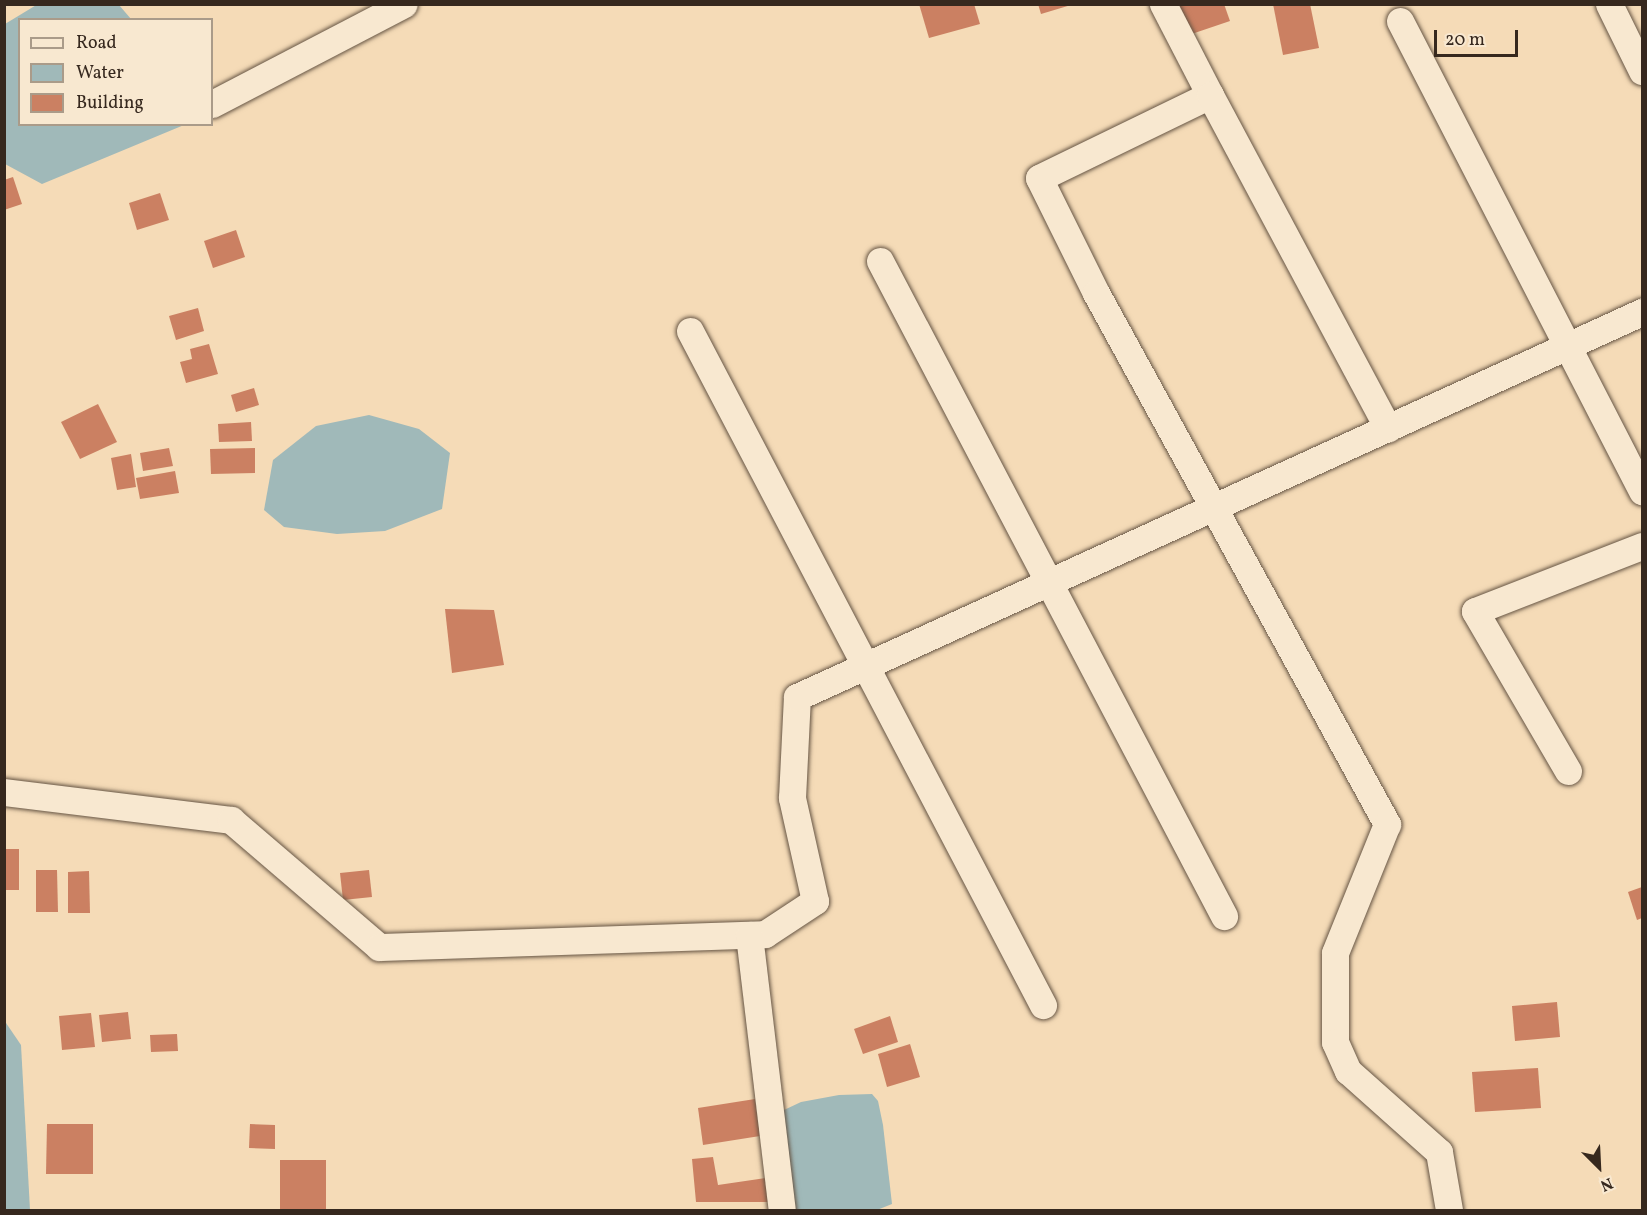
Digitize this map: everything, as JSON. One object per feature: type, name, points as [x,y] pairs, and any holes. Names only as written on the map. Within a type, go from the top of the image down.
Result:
[{"type":"street","points":[[213,103],[404,4]]},
{"type":"street","points":[[1163,4],[1388,428]]},
{"type":"street","points":[[1609,4],[1642,71]]},
{"type":"street","points":[[1400,21],[1642,491]]},
{"type":"street","points":[[1210,95],[1040,178],[1096,293],[1216,506],[1388,824],[1335,953],[1335,1042],[1348,1071],[1438,1152],[1449,1210]]},
{"type":"street","points":[[880,261],[1224,916]]},
{"type":"street","points":[[4,792],[231,820],[379,947],[765,934],[815,901],[792,798],[796,697],[1642,312]]},
{"type":"street","points":[[690,331],[1042,1005]]},
{"type":"street","points":[[1568,771],[1475,611],[1642,546]]},
{"type":"street","points":[[749,935],[782,1210]]},
{"type":"water","points":[[38,4],[119,5],[130,18],[18,18],[18,126],[182,126],[42,184],[5,164],[5,24]]},
{"type":"water","points":[[369,415],[419,429],[450,453],[442,509],[385,531],[337,534],[284,527],[264,510],[273,460],[316,426]]},
{"type":"water","points":[[4,1020],[21,1045],[30,1210],[5,1210]]},
{"type":"water","points":[[872,1094],[878,1101],[883,1125],[892,1204],[877,1210],[792,1210],[778,1125],[784,1110],[801,1102],[839,1095]]},
{"type":"building","points":[[919,4],[974,4],[980,24],[929,38]]},
{"type":"building","points":[[1038,4],[1071,4],[1071,5],[1041,14]]},
{"type":"building","points":[[1156,4],[1224,4],[1230,21],[1168,42]]},
{"type":"building","points":[[1273,4],[1310,4],[1319,48],[1283,55]]},
{"type":"building","points":[[13,177],[22,204],[4,210],[4,180]]},
{"type":"building","points":[[160,193],[169,220],[137,230],[129,203]]},
{"type":"building","points":[[236,230],[245,257],[213,268],[204,241]]},
{"type":"building","points":[[198,308],[204,331],[176,340],[169,316]]},
{"type":"building","points":[[209,344],[218,374],[186,383],[180,362],[192,359],[190,349]]},
{"type":"building","points":[[254,388],[259,405],[236,412],[231,395]]},
{"type":"building","points":[[98,404],[117,442],[80,459],[61,422]]},
{"type":"building","points":[[251,422],[252,441],[219,442],[218,424]]},
{"type":"building","points":[[169,448],[173,466],[143,471],[140,453]]},
{"type":"building","points":[[255,448],[255,473],[211,474],[210,449]]},
{"type":"building","points":[[131,454],[136,487],[117,490],[111,458]]},
{"type":"building","points":[[175,471],[179,493],[140,499],[136,478]]},
{"type":"building","points":[[445,609],[494,610],[504,665],[452,673]]},
{"type":"building","points":[[5,849],[19,849],[19,890],[5,890]]},
{"type":"building","points":[[36,870],[57,870],[58,912],[36,912]]},
{"type":"building","points":[[369,870],[372,897],[343,900],[340,873]]},
{"type":"building","points":[[89,871],[90,913],[68,913],[68,872]]},
{"type":"building","points":[[1642,887],[1642,918],[1637,920],[1628,892]]},
{"type":"building","points":[[1557,1002],[1560,1037],[1515,1041],[1512,1006]]},
{"type":"building","points":[[128,1012],[131,1039],[102,1042],[99,1015]]},
{"type":"building","points":[[91,1013],[95,1047],[62,1050],[59,1016]]},
{"type":"building","points":[[890,1016],[898,1042],[863,1054],[854,1029]]},
{"type":"building","points":[[177,1034],[178,1051],[151,1052],[150,1035]]},
{"type":"building","points":[[910,1044],[920,1077],[887,1087],[878,1054]]},
{"type":"building","points":[[1538,1068],[1541,1108],[1475,1112],[1472,1072]]},
{"type":"building","points":[[755,1099],[760,1136],[703,1145],[698,1108]]},
{"type":"building","points":[[47,1124],[93,1124],[93,1174],[46,1174]]},
{"type":"building","points":[[250,1124],[275,1125],[275,1149],[249,1148]]},
{"type":"building","points":[[713,1157],[718,1185],[766,1178],[768,1202],[696,1202],[692,1159]]},
{"type":"building","points":[[280,1160],[326,1160],[326,1210],[280,1210]]}]
